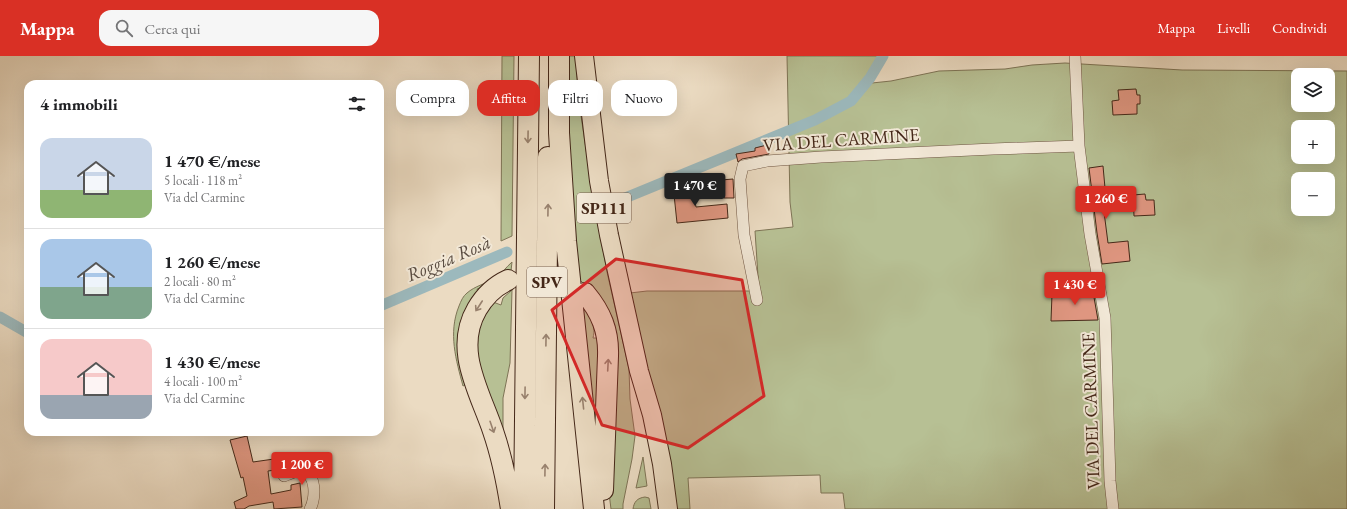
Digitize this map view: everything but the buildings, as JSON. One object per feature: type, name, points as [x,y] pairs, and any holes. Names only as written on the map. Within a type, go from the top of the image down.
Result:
[{"type":"highway","name":"SPV","points":[[524,509],[529,56]]},
{"type":"highway","name":"SPV","points":[[544,509],[549,56]]},
{"type":"highway","points":[[559,56],[559,133],[566,241],[595,507]]},
{"type":"highway","points":[[508,280],[494,289],[479,304],[470,323],[467,345],[468,360],[472,376],[493,432],[502,463],[511,509]]},
{"type":"highway","points":[[585,293],[597,308],[604,321],[608,346],[595,507]]},
{"type":"main road","name":"SP111","points":[[584,56],[599,181],[609,235],[639,371],[652,415],[668,509]]},
{"type":"main road","name":"SP111","points":[[639,371],[656,509]]},
{"type":"street","name":"VIA DEL CARMINE","points":[[1075,56],[1079,146],[1090,234],[1105,318],[1110,481],[1113,509]]},
{"type":"street","name":"VIA DEL CARMINE","points":[[757,300],[744,235],[740,179],[743,166],[767,161],[821,157],[1079,146]]},
{"type":"street","points":[[284,476],[301,471],[308,474],[313,482],[315,494],[310,509]]},
{"type":"highlighted area","points":[[616,259],[742,280],[764,396],[688,448],[602,425],[552,310]]},
{"type":"green space","points":[[502,56],[514,56],[514,80],[502,80]]},
{"type":"green space","points":[[568,56],[576,56],[577,80],[568,80]]},
{"type":"green space","points":[[787,56],[885,56],[870,82],[872,83],[891,81],[939,71],[1005,69],[1032,65],[1065,63],[1182,70],[1291,71],[1291,112],[1335,112],[1335,71],[1347,71],[1347,509],[845,509],[843,493],[821,493],[820,475],[688,478],[690,509],[673,509],[630,293],[647,291],[759,291],[755,231],[793,227],[790,202]]},
{"type":"green space","points":[[502,116],[513,116],[512,236],[501,241]]},
{"type":"green space","points":[[567,116],[581,116],[607,272],[629,369],[630,399],[635,436],[623,509],[611,509],[607,477],[612,383],[584,284],[579,279]]},
{"type":"green space","points":[[512,262],[511,271],[488,286],[477,289],[479,295],[469,383],[463,386],[454,346],[454,326],[459,306],[463,297],[467,293],[497,277]]},
{"type":"green space","points":[[512,290],[510,363],[503,398],[503,440],[482,375],[477,348],[477,335],[481,322],[493,302],[501,305],[503,298]]},
{"type":"green space","points":[[579,300],[586,309],[593,323],[593,338],[599,338],[602,366],[593,447]]},
{"type":"green space","points":[[643,457],[647,486],[636,488]]},
{"type":"green space","points":[[645,497],[649,498],[651,509],[633,509],[636,501]]},
{"type":"waterway","name":"Roggia Rosà","points":[[625,198],[815,120],[851,101],[870,78],[883,56]]},
{"type":"waterway","name":"Roggia Rosà","points":[[384,304],[507,252]]},
{"type":"waterway","name":"Roggia Rosà","points":[[0,317],[24,331]]}]
